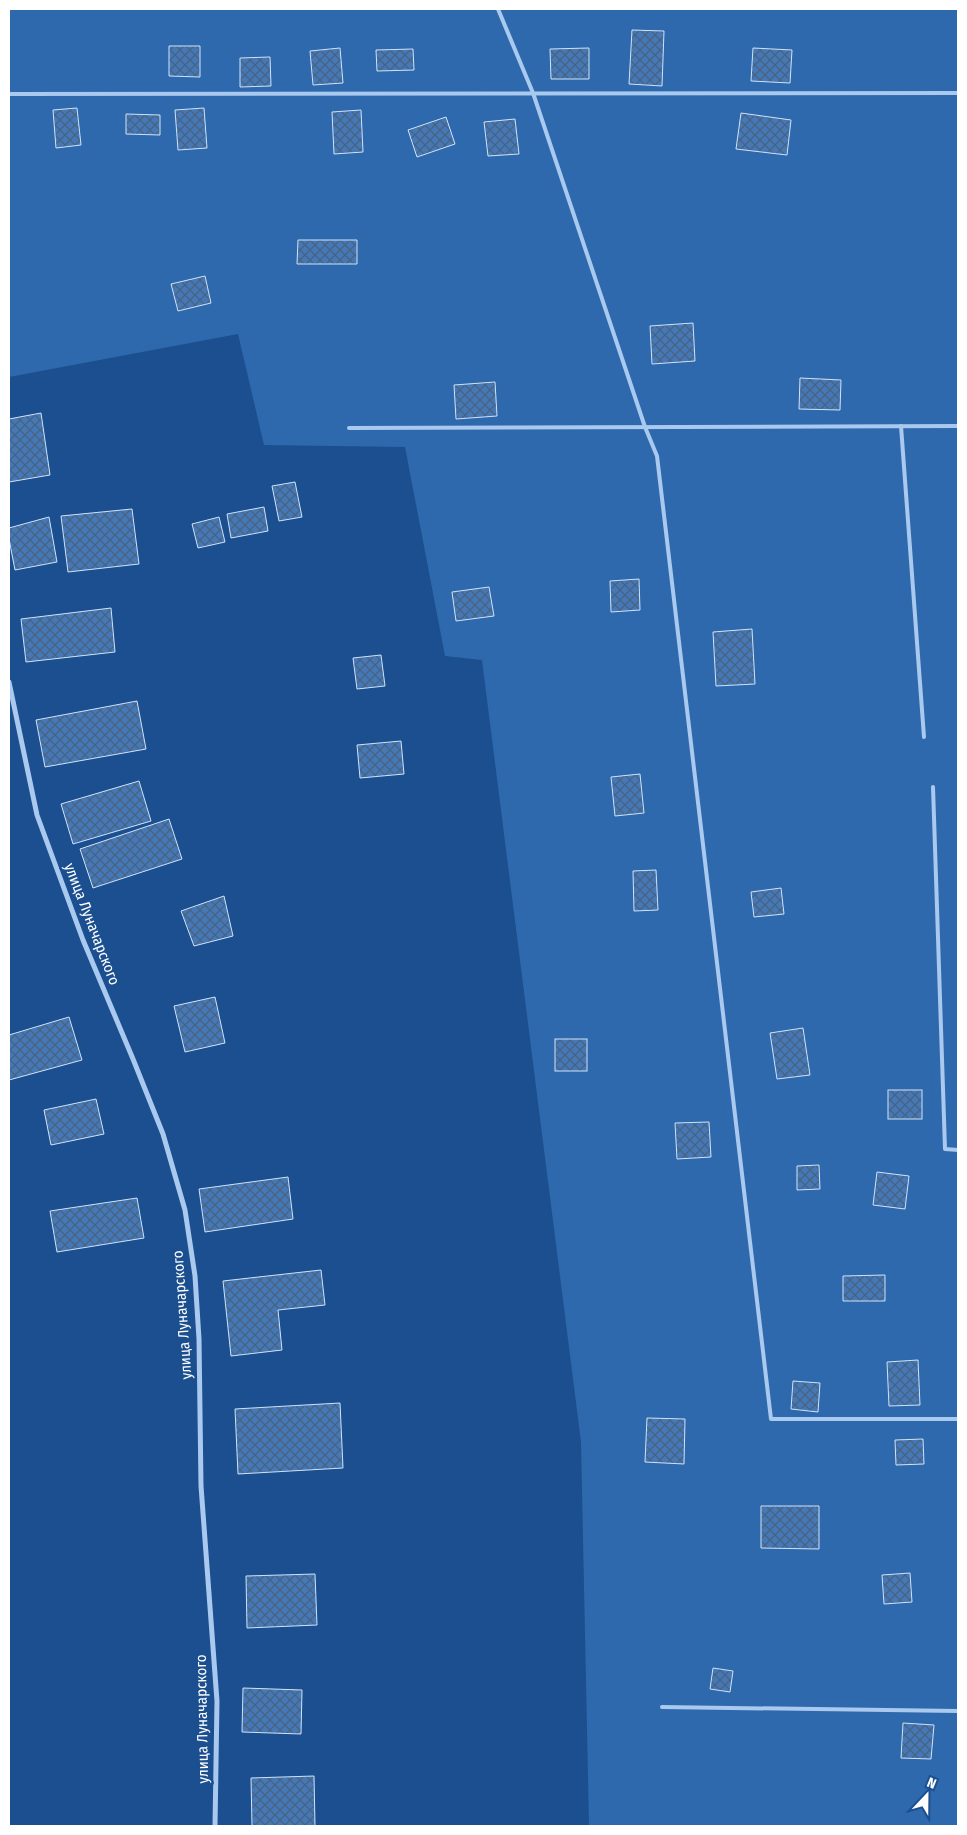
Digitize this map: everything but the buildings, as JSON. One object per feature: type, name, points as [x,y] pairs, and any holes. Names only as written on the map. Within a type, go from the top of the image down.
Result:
[{"type":"street","name":"улица Луначарского","points":[[9,682],[37,815],[83,940],[163,1134],[185,1210],[195,1276],[199,1339],[201,1486],[217,1701],[215,1826]]},
{"type":"lane","points":[[498,9],[533,93],[645,427],[657,456],[772,1419],[958,1420]]},
{"type":"lane","points":[[9,94],[958,93]]},
{"type":"lane","points":[[901,426],[924,737]]},
{"type":"lane","points":[[349,428],[958,426]]},
{"type":"lane","points":[[933,787],[945,1149],[958,1150]]},
{"type":"lane","points":[[662,1707],[958,1710]]},
{"type":"shaded area","points":[[9,9],[958,9],[958,1826],[589,1826],[581,1442],[482,660],[445,656],[405,447],[264,445],[238,334],[9,377]]}]
